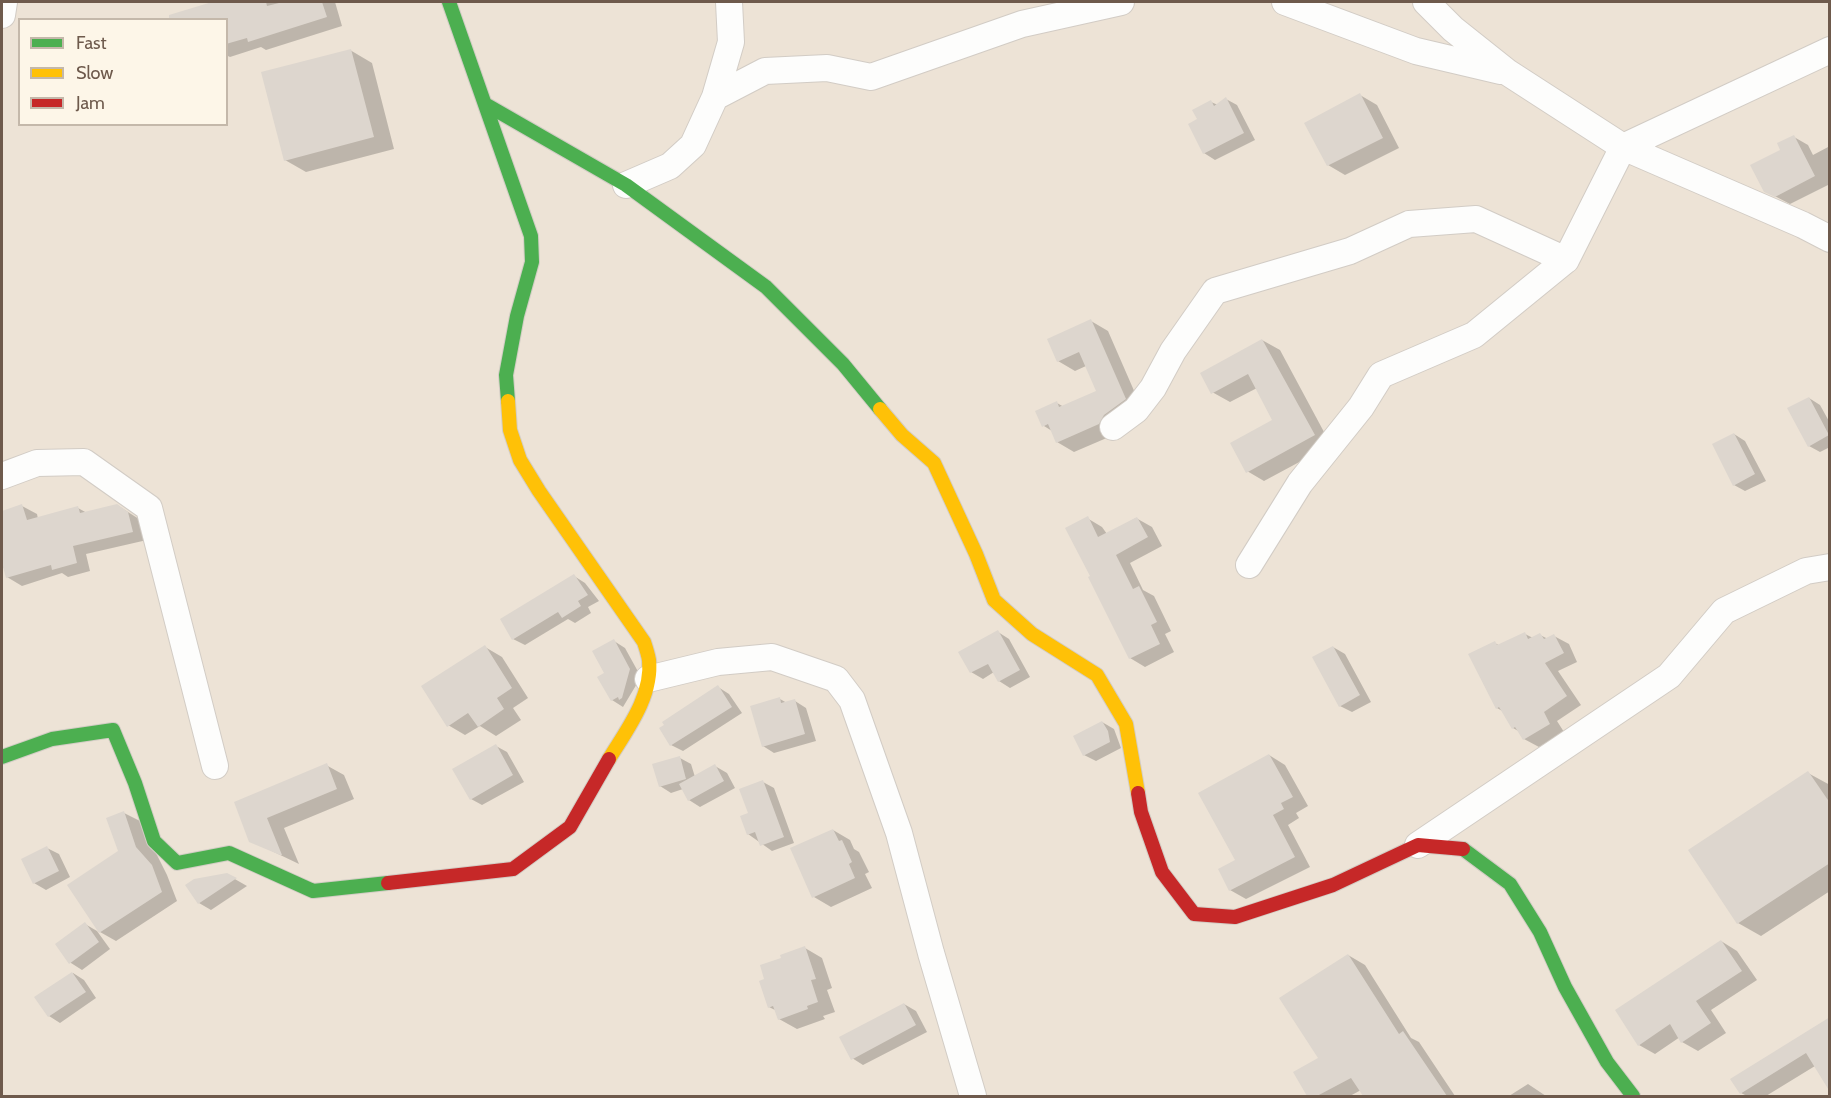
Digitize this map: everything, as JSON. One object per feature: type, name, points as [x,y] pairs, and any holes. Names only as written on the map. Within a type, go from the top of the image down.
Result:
[{"type":"street","points":[[2,15],[4,2]]},
{"type":"street","points":[[2,758],[52,739],[113,730],[135,783],[154,841],[177,863],[229,853],[312,891],[513,869],[570,827],[638,709],[648,679],[650,660],[645,642],[539,491],[520,460],[510,430],[506,375],[517,316],[532,262],[531,236],[449,2]]},
{"type":"street","points":[[626,185],[670,166],[693,145],[715,97],[731,42],[729,2]]},
{"type":"street","points":[[715,97],[765,71],[827,68],[871,77],[1022,24],[1121,2]]},
{"type":"street","points":[[1285,2],[1416,51],[1507,72]]},
{"type":"street","points":[[1426,2],[1453,29],[1507,72],[1623,147],[1803,225],[1830,239]]},
{"type":"street","points":[[1249,566],[1300,483],[1361,407],[1381,375],[1474,335],[1566,260],[1623,147],[1830,50]]},
{"type":"street","points":[[485,104],[626,185],[766,287],[843,364],[902,435],[934,463],[976,554],[994,600],[1032,634],[1096,675],[1126,724],[1141,812],[1161,872],[1194,914],[1235,917],[1333,885],[1418,845],[1669,676],[1724,611],[1806,571],[1830,567]]},
{"type":"street","points":[[1113,428],[1136,410],[1153,388],[1173,351],[1215,291],[1350,250],[1409,224],[1476,219],[1566,260]]},
{"type":"street","points":[[2,476],[37,463],[84,462],[149,508],[214,766]]},
{"type":"street","points":[[648,679],[718,662],[772,657],[836,679],[852,700],[899,833],[973,1096]]},
{"type":"street","points":[[1418,845],[1466,849],[1510,884],[1540,932],[1565,987],[1606,1062],[1633,1096]]},
{"type":"shaded area","points":[[2,2],[1829,2],[1829,1096],[2,1096]]},
{"type":"building","points":[[212,2],[266,2],[267,6],[283,2],[322,2],[327,17],[248,42],[247,38],[228,43],[228,18],[169,18],[169,15]]},
{"type":"building","points":[[351,49],[374,137],[284,161],[261,72]]},
{"type":"building","points":[[1360,93],[1383,138],[1327,166],[1304,123]]},
{"type":"building","points":[[1226,97],[1244,133],[1203,154],[1188,124],[1197,119],[1192,110],[1211,100],[1214,106]]},
{"type":"building","points":[[1794,135],[1815,176],[1775,197],[1764,192],[1750,165],[1780,150],[1777,143]]},
{"type":"building","points":[[1091,319],[1126,399],[1104,415],[1099,424],[1056,443],[1048,424],[1042,427],[1035,411],[1057,401],[1059,407],[1096,391],[1079,352],[1057,362],[1047,339]]},
{"type":"building","points":[[1262,339],[1315,435],[1246,473],[1230,443],[1272,420],[1248,374],[1211,394],[1200,373]]},
{"type":"building","points":[[1809,397],[1829,435],[1808,447],[1787,408]]},
{"type":"building","points":[[1734,433],[1755,474],[1733,486],[1712,444]]},
{"type":"building","points":[[22,504],[27,520],[78,506],[80,513],[117,504],[128,512],[133,532],[73,546],[77,563],[52,570],[51,565],[6,578],[2,563],[2,511]]},
{"type":"building","points":[[1088,516],[1098,537],[1137,517],[1148,537],[1116,555],[1133,589],[1139,586],[1157,622],[1151,625],[1160,644],[1129,659],[1065,528]]},
{"type":"building","points":[[574,574],[588,595],[578,601],[581,606],[562,618],[558,612],[512,640],[500,619]]},
{"type":"building","points":[[998,630],[1020,670],[998,682],[988,664],[970,673],[958,652]]},
{"type":"building","points":[[1525,632],[1528,639],[1540,633],[1544,639],[1554,634],[1564,653],[1545,663],[1567,696],[1544,712],[1550,724],[1523,740],[1515,727],[1512,729],[1499,707],[1496,709],[1468,654],[1495,641],[1497,645]]},
{"type":"building","points":[[614,639],[630,669],[622,698],[619,700],[618,697],[611,701],[597,677],[604,673],[592,651]]},
{"type":"building","points":[[485,645],[512,688],[497,698],[504,709],[478,727],[468,713],[447,727],[421,686]]},
{"type":"building","points":[[1333,646],[1360,695],[1339,707],[1312,657]]},
{"type":"building","points":[[718,685],[732,707],[670,746],[659,728],[664,725],[662,722]]},
{"type":"building","points":[[780,697],[781,703],[795,699],[805,734],[762,747],[750,706]]},
{"type":"building","points":[[1102,721],[1108,731],[1110,742],[1083,756],[1073,736]]},
{"type":"building","points":[[496,744],[513,775],[470,800],[452,769]]},
{"type":"building","points":[[1269,754],[1293,797],[1281,803],[1284,809],[1273,815],[1295,857],[1229,891],[1218,869],[1235,860],[1198,793]]},
{"type":"building","points":[[680,756],[686,779],[659,787],[652,764]]},
{"type":"building","points":[[327,763],[337,789],[267,818],[282,855],[249,842],[234,802]]},
{"type":"building","points":[[715,764],[724,781],[688,801],[679,784]]},
{"type":"building","points":[[1808,771],[1830,803],[1830,863],[1737,924],[1688,850]]},
{"type":"building","points":[[763,780],[784,837],[760,846],[755,832],[747,835],[740,816],[748,813],[739,789]]},
{"type":"building","points":[[124,811],[136,847],[152,865],[162,892],[99,933],[67,885],[118,851],[106,818]]},
{"type":"building","points":[[833,829],[839,841],[842,840],[852,862],[849,864],[855,878],[812,898],[790,848]]},
{"type":"building","points":[[47,846],[59,871],[33,884],[21,859]]},
{"type":"building","points":[[227,873],[237,878],[198,904],[185,885],[194,879]]},
{"type":"building","points":[[85,922],[99,942],[69,964],[55,944]]},
{"type":"building","points":[[1721,940],[1742,971],[1696,1001],[1711,1023],[1681,1043],[1670,1024],[1638,1046],[1615,1010]]},
{"type":"building","points":[[805,946],[816,979],[811,980],[818,1002],[807,1006],[808,1009],[778,1020],[773,1006],[768,1008],[759,981],[764,979],[760,965]]},
{"type":"building","points":[[1348,954],[1399,1034],[1403,1031],[1447,1096],[1363,1096],[1351,1078],[1317,1096],[1307,1096],[1293,1072],[1318,1058],[1279,998]]},
{"type":"building","points":[[72,972],[86,992],[48,1017],[34,997]]},
{"type":"building","points":[[904,1003],[916,1025],[851,1060],[839,1037]]},
{"type":"building","points":[[1830,1017],[1830,1092],[1806,1053],[1740,1094],[1730,1079]]},
{"type":"traffic: fast","points":[[449,2],[531,236],[532,262],[517,316],[506,375],[508,401]]},
{"type":"traffic: fast","points":[[485,104],[626,185],[766,287],[843,364],[880,409]]},
{"type":"traffic: fast","points":[[2,757],[52,739],[113,730],[135,783],[154,841],[177,863],[229,853],[313,891],[388,883]]},
{"type":"traffic: fast","points":[[1463,849],[1510,884],[1540,932],[1565,987],[1607,1062],[1633,1096]]},
{"type":"traffic: slow","points":[[508,401],[510,430],[520,460],[644,642],[647,651],[649,673],[643,700],[609,759]]},
{"type":"traffic: slow","points":[[880,409],[902,435],[934,463],[976,554],[994,600],[1032,634],[1097,675],[1126,724],[1138,793]]},
{"type":"traffic: jam","points":[[388,883],[513,869],[570,827],[609,759]]},
{"type":"traffic: jam","points":[[1138,793],[1141,812],[1162,872],[1194,914],[1235,917],[1333,885],[1418,845],[1463,849]]}]
